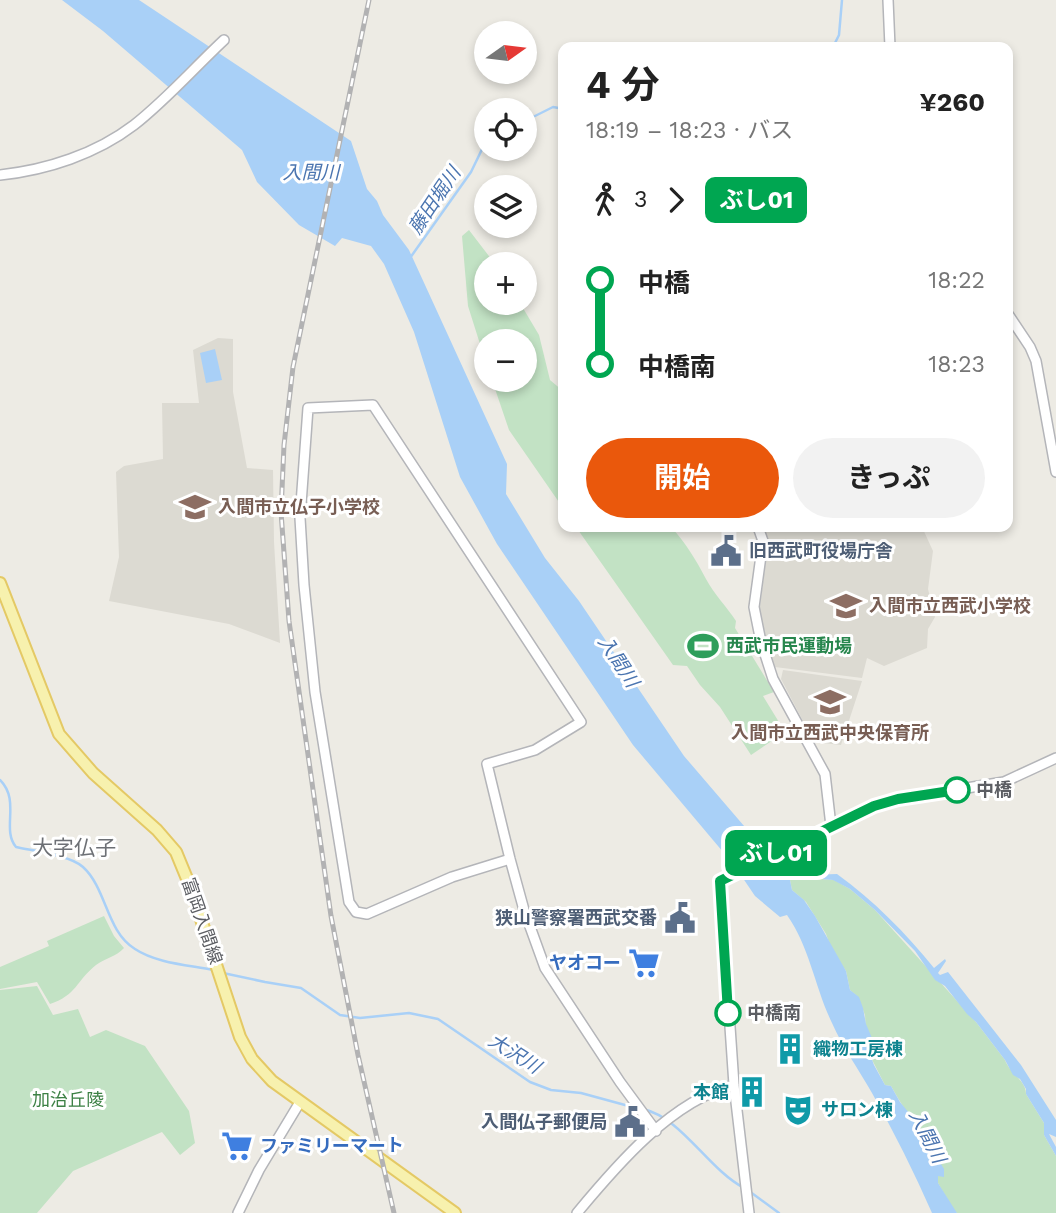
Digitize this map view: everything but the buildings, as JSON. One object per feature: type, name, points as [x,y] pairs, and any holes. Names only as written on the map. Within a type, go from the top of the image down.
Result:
[{"type":"main road","name":"富岡入間線","points":[[0,583],[59,734],[93,773],[156,830],[176,852],[246,1048],[272,1082],[455,1213]]},
{"type":"street","points":[[888,0],[890,42]]},
{"type":"street","points":[[0,175],[29,172],[69,160],[114,138],[134,125],[224,40]]},
{"type":"street","points":[[1013,322],[1036,361],[1056,471]]},
{"type":"street","points":[[510,859],[452,877],[367,914],[356,912],[349,902],[315,692],[304,585],[301,496],[308,408],[373,405],[582,722],[535,750],[487,764],[510,859],[528,922],[545,968],[620,1082],[660,1128]]},
{"type":"street","points":[[760,532],[763,541],[754,602],[759,635],[774,679],[825,774],[830,827]]},
{"type":"street","points":[[749,1213],[734,1085],[720,881],[887,801],[1004,782],[1056,758]]},
{"type":"street","points":[[577,1213],[616,1168],[660,1128],[709,1094],[734,1085]]},
{"type":"street","points":[[237,1213],[300,1102]]},
{"type":"shaded area","name":"入間市立仏子小学校","points":[[218,338],[233,339],[233,392],[247,468],[273,470],[280,643],[229,624],[109,601],[119,557],[116,472],[124,466],[163,459],[162,403],[199,403],[193,350]]},
{"type":"shaded area","name":"入間市立西武小学校","points":[[764,532],[924,532],[933,551],[928,589],[935,617],[928,629],[927,648],[884,666],[867,658],[862,678],[775,667],[767,653],[759,615],[768,542]]},
{"type":"shaded area","points":[[783,670],[862,681],[841,745],[814,742],[781,679]]},
{"type":"green space","points":[[469,230],[486,252],[474,252],[474,315],[527,315],[535,329],[475,329],[468,306],[462,236]]},
{"type":"green space","points":[[537,332],[550,380],[558,387],[558,501],[509,430],[496,392],[537,392]]},
{"type":"green space","name":"西武市民運動場","points":[[580,532],[675,532],[736,621],[735,628],[774,692],[763,696],[785,732],[751,755],[720,707],[687,666],[673,665]]},
{"type":"green space","points":[[796,877],[834,880],[850,889],[875,910],[976,1022],[1023,1085],[1044,1123],[1044,1135],[1056,1156],[1056,1213],[954,1211],[938,1183],[938,1176],[944,1174],[939,1162],[915,1133],[906,1111],[891,1086],[885,1085],[867,1050],[865,1015],[858,997],[850,990],[846,971],[832,951],[826,934],[806,902],[792,890],[790,880]]},
{"type":"green space","points":[[104,916],[114,936],[124,948],[96,965],[66,996],[50,1004],[37,982],[0,989],[0,967],[49,946],[47,941]]},
{"type":"green space","name":"加治丘陵","points":[[37,986],[53,1015],[78,1009],[90,1037],[106,1030],[145,1046],[189,1111],[195,1143],[180,1155],[162,1132],[73,1171],[37,1213],[0,1213],[0,990]]},
{"type":"water","name":"入間川","points":[[62,0],[139,0],[351,141],[367,189],[409,250],[507,464],[506,494],[545,558],[579,601],[684,756],[781,869],[801,875],[837,874],[888,918],[934,968],[945,959],[938,973],[940,975],[948,972],[1021,1065],[1056,1120],[1056,1137],[1049,1134],[1056,1147],[1056,1156],[1044,1135],[1044,1123],[1020,1079],[1013,1075],[976,1022],[945,986],[935,980],[915,951],[850,889],[833,880],[797,877],[790,880],[792,890],[804,900],[815,916],[846,971],[850,990],[859,997],[872,1038],[866,1043],[874,1065],[885,1085],[891,1086],[914,1119],[916,1135],[928,1150],[935,1154],[944,1169],[944,1177],[938,1176],[938,1183],[957,1213],[932,1213],[888,1122],[836,1032],[807,954],[787,915],[780,917],[755,896],[734,865],[633,745],[497,544],[460,477],[414,332],[384,264],[371,246],[342,238],[335,246],[299,225],[257,182],[242,150],[103,31]]},
{"type":"water","points":[[215,349],[222,380],[206,383],[200,353]]},
{"type":"pier","points":[[769,848],[779,861],[740,880],[730,866]]},
{"type":"waterway","name":"藤田堀川","points":[[836,42],[839,35],[842,0]]},
{"type":"waterway","name":"藤田堀川","points":[[537,115],[553,107],[558,108]]},
{"type":"waterway","name":"藤田堀川","points":[[410,258],[476,161]]},
{"type":"waterway","points":[[0,780],[9,797],[10,832],[16,847],[61,856],[83,867],[97,887],[118,932],[125,941],[143,954],[213,970]]},
{"type":"waterway","name":"大沢川","points":[[223,973],[301,988],[340,1015],[360,1018],[409,1013],[438,1019],[530,1082],[551,1090],[581,1093],[636,1108]]},
{"type":"waterway","name":"大沢川","points":[[643,1109],[670,1122],[718,1168],[744,1188]]},
{"type":"waterway","name":"大沢川","points":[[749,1191],[779,1213]]},
{"type":"railway","points":[[369,0],[293,367],[284,445],[281,512],[289,621],[331,916],[358,1055],[394,1213]]},
{"type":"bus line","name":"ぶし01","points":[[728,1013],[720,881],[863,810],[898,799],[957,790]]},
{"type":"place","name":"入間市立仏子小学校","points":[[195,507]]},
{"type":"place","name":"旧西武町役場庁舎","points":[[726,551]]},
{"type":"place","name":"入間市立西武小学校","points":[[846,606]]},
{"type":"place","name":"西武市民運動場","points":[[703,646]]},
{"type":"place","name":"入間市立西武中央保育所","points":[[830,702]]},
{"type":"place","name":"中橋","points":[[957,790]]},
{"type":"place","name":"狭山警察署西武交番","points":[[680,918]]},
{"type":"place","name":"ヤオコー","points":[[644,963]]},
{"type":"place","name":"中橋南","points":[[728,1013]]},
{"type":"place","name":"織物工房棟","points":[[790,1049]]},
{"type":"place","name":"本館","points":[[752,1092]]},
{"type":"place","name":"サロン棟","points":[[798,1110]]},
{"type":"place","name":"入間仏子郵便局","points":[[630,1122]]},
{"type":"place","name":"ファミリーマート","points":[[237,1146]]},
{"type":"district","name":"大字仏子","points":[[74,848]]}]
